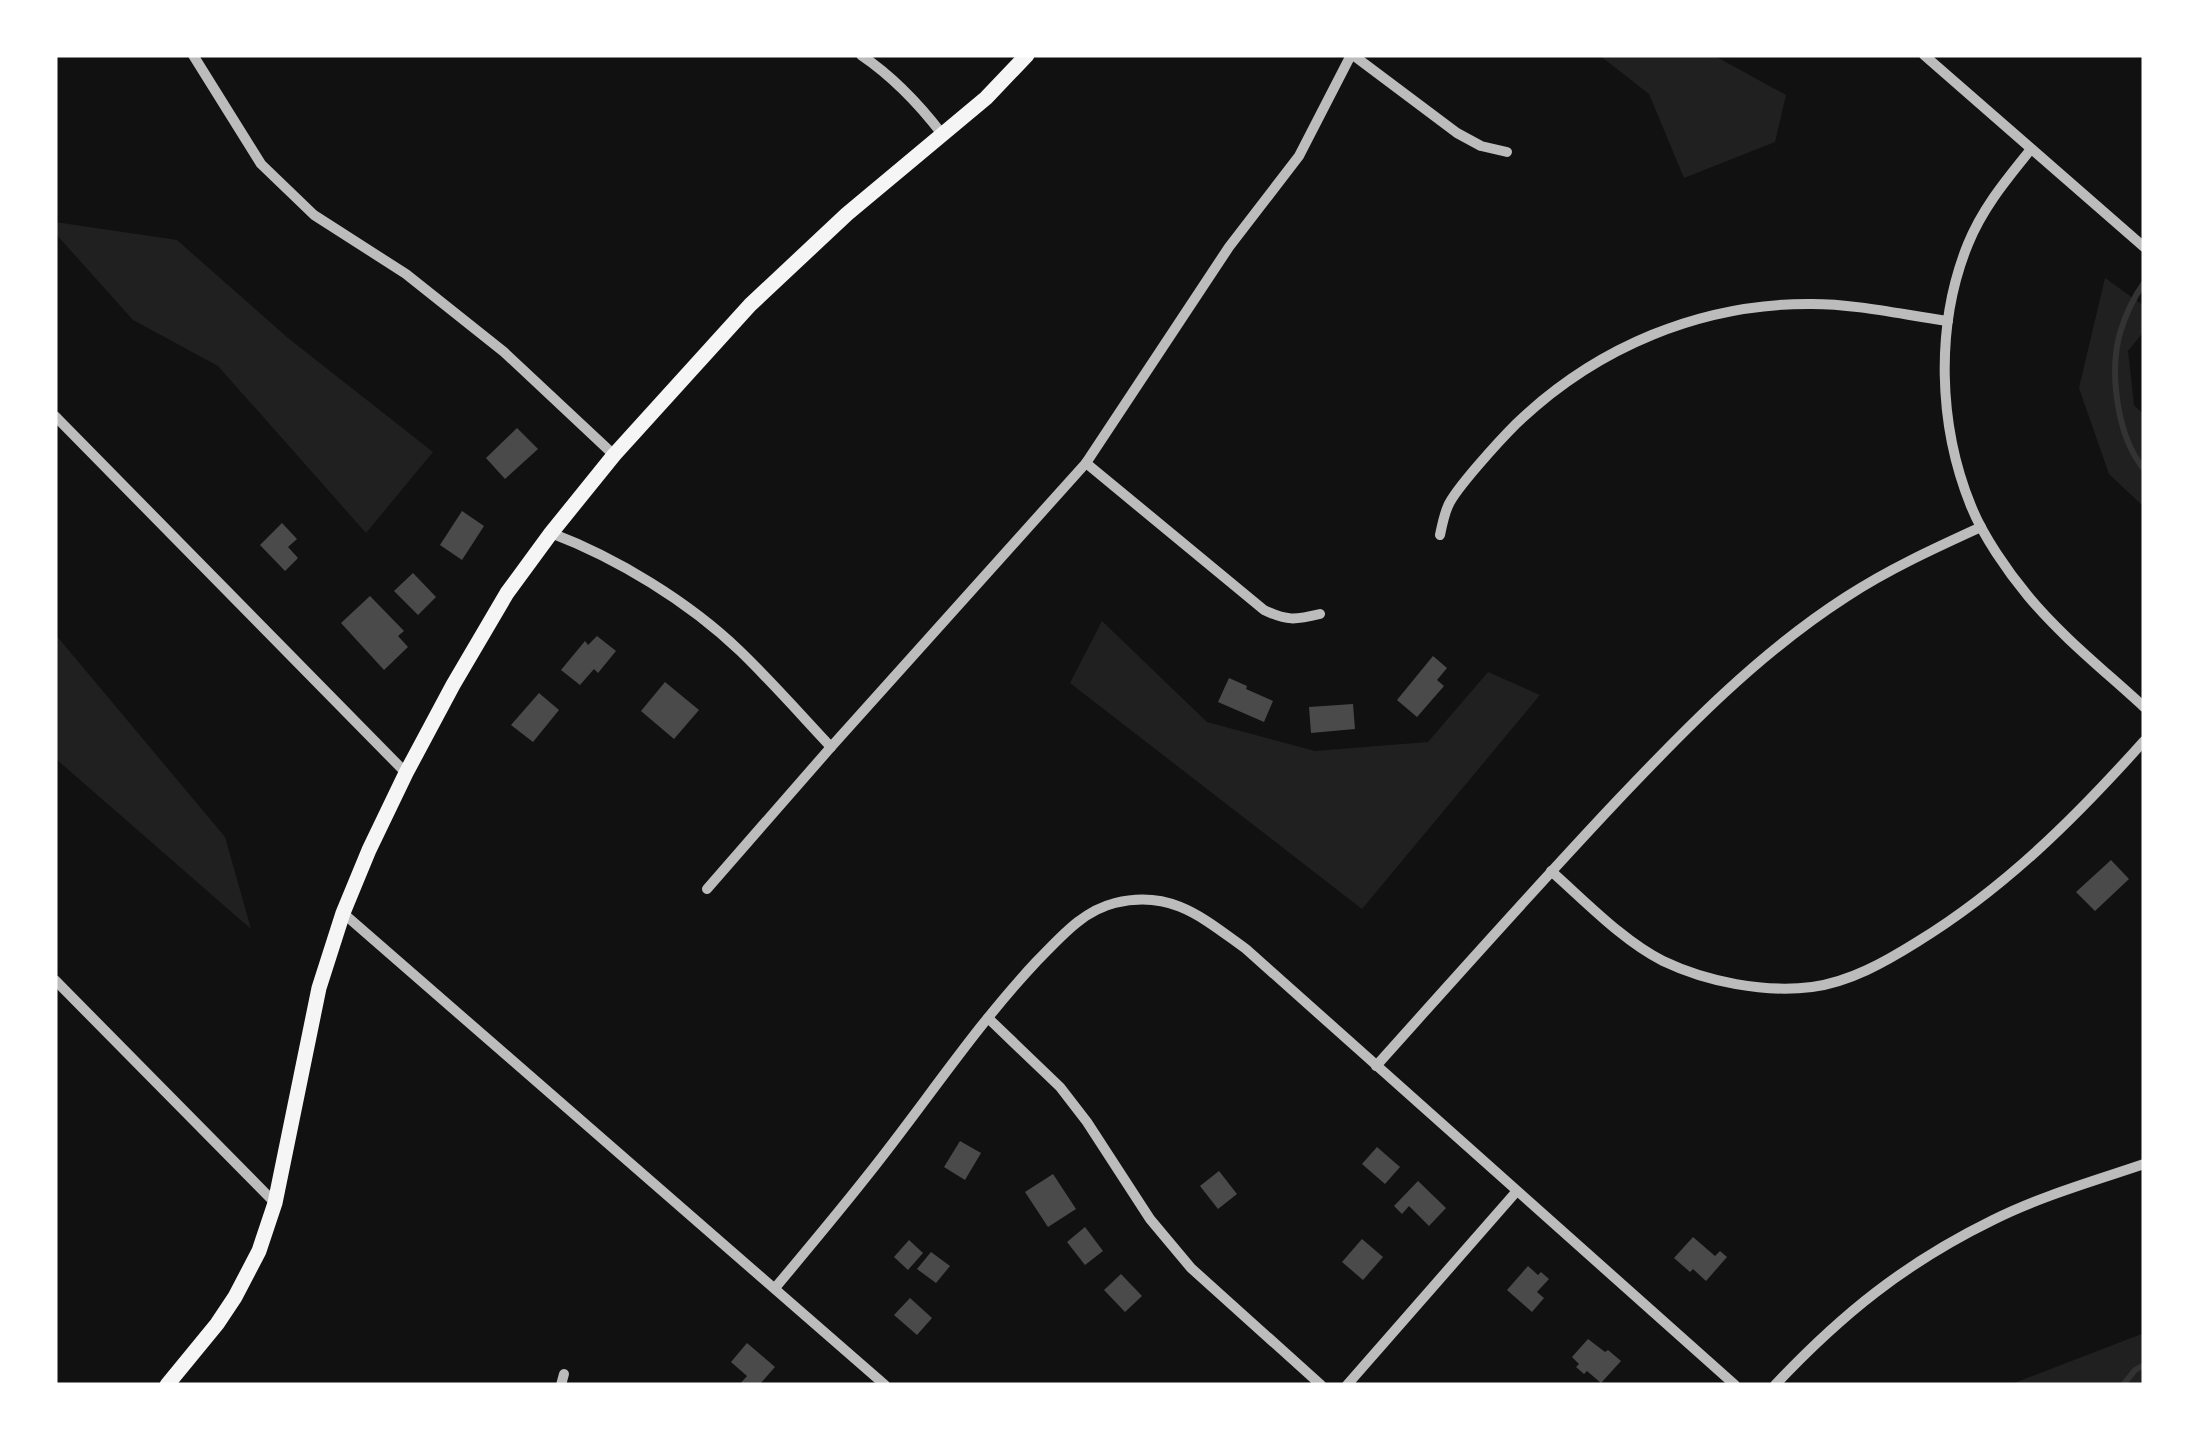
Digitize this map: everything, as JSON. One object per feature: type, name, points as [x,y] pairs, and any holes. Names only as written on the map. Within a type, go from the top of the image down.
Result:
[{"type":"main road","points":[[167,1385],[217,1324],[259,1251],[275,1204],[319,988],[343,914],[406,773],[498,609],[551,533],[614,454],[750,305],[848,214],[986,98],[1028,55]]},
{"type":"street","points":[[193,55],[260,164],[314,215],[406,274],[504,352],[614,454]]},
{"type":"street","points":[[861,55],[886,72],[942,134]]},
{"type":"street","points":[[707,890],[1086,464],[1230,247],[1299,156],[1352,55],[1457,133],[1481,146],[1506,152]]},
{"type":"street","points":[[1924,55],[2140,244]]},
{"type":"street","points":[[2031,149],[1995,192],[1974,230],[1956,282],[1948,321],[1945,376],[1950,433],[1980,526],[2026,594],[2144,708]]},
{"type":"street","points":[[1440,535],[1449,502],[1536,404],[1570,378],[1645,337],[1685,322],[1768,306],[1825,304],[1948,321]]},
{"type":"street","points":[[55,416],[406,773]]},
{"type":"street","points":[[1086,464],[1264,610],[1296,620],[1320,614]]},
{"type":"street","points":[[1376,1066],[1551,871],[1714,700],[1845,597],[1908,560],[1980,526]]},
{"type":"street","points":[[551,533],[582,545],[663,589],[738,649],[830,748]]},
{"type":"street","points":[[1551,871],[1633,942],[1687,972],[1746,985],[1813,987],[1847,978],[1890,959],[1939,928],[2060,832],[2144,740]]},
{"type":"street","points":[[775,1288],[868,1176],[1020,980],[1081,919],[1099,908],[1135,900],[1192,910],[1246,949],[1735,1385]]},
{"type":"street","points":[[343,914],[885,1385]]},
{"type":"street","points":[[55,980],[275,1204]]},
{"type":"street","points":[[988,1018],[1060,1087],[1150,1218],[1192,1268],[1321,1385]]},
{"type":"street","points":[[1775,1385],[1873,1292],[1928,1255],[1996,1218],[2144,1164]]},
{"type":"street","points":[[1347,1385],[1516,1192]]},
{"type":"shaded area","points":[[1599,55],[1713,55],[1786,95],[1775,142],[1684,178],[1649,94]]},
{"type":"shaded area","points":[[55,222],[177,240],[288,338],[433,452],[366,533],[218,366],[133,320],[55,233]]},
{"type":"shaded area","points":[[2105,278],[2144,306],[2144,331],[2128,351],[2134,405],[2144,415],[2144,507],[2109,474],[2079,388]]},
{"type":"shaded area","points":[[1102,621],[1207,722],[1315,751],[1428,742],[1488,672],[1540,695],[1362,909],[1070,683]]},
{"type":"shaded area","points":[[55,634],[225,837],[251,929],[55,758]]},
{"type":"shaded area","points":[[2144,1333],[2144,1385],[2009,1385]]},
{"type":"building","points":[[517,428],[538,449],[505,479],[486,458]]},
{"type":"building","points":[[462,511],[484,526],[462,560],[440,545]]},
{"type":"building","points":[[282,523],[297,539],[288,547],[298,558],[285,571],[260,545]]},
{"type":"building","points":[[413,573],[436,597],[418,615],[394,591]]},
{"type":"building","points":[[370,596],[404,631],[398,636],[408,647],[384,670],[341,623]]},
{"type":"building","points":[[597,636],[616,651],[598,673],[594,669],[580,685],[561,670],[585,641],[588,645]]},
{"type":"building","points":[[1433,656],[1447,668],[1437,680],[1444,686],[1417,717],[1397,700]]},
{"type":"building","points":[[1229,678],[1273,701],[1264,722],[1218,702]]},
{"type":"building","points":[[665,682],[699,710],[674,739],[641,711]]},
{"type":"building","points":[[539,693],[559,710],[533,742],[511,725]]},
{"type":"building","points":[[1353,704],[1355,729],[1311,733],[1309,707]]},
{"type":"building","points":[[2111,860],[2129,879],[2095,911],[2076,892]]},
{"type":"building","points":[[960,1141],[981,1153],[965,1180],[944,1167]]},
{"type":"building","points":[[1377,1147],[1400,1167],[1385,1184],[1362,1164]]},
{"type":"building","points":[[1219,1171],[1237,1194],[1218,1209],[1200,1186]]},
{"type":"building","points":[[1053,1174],[1076,1209],[1048,1227],[1025,1192]]},
{"type":"building","points":[[1418,1181],[1446,1208],[1429,1226],[1409,1206],[1402,1214],[1394,1206]]},
{"type":"building","points":[[1085,1227],[1103,1251],[1085,1265],[1067,1242]]},
{"type":"building","points":[[1693,1237],[1715,1256],[1720,1251],[1727,1257],[1706,1281],[1674,1258]]},
{"type":"building","points":[[1362,1239],[1383,1257],[1363,1280],[1342,1262]]},
{"type":"building","points":[[909,1240],[923,1253],[908,1270],[894,1257]]},
{"type":"building","points":[[931,1252],[950,1266],[936,1283],[917,1269]]},
{"type":"building","points":[[1528,1266],[1549,1279],[1537,1292],[1544,1298],[1532,1312],[1507,1290]]},
{"type":"building","points":[[1121,1274],[1142,1296],[1125,1312],[1104,1290]]},
{"type":"building","points":[[910,1298],[932,1318],[917,1335],[894,1315]]},
{"type":"building","points":[[1588,1339],[1621,1361],[1601,1383],[1576,1367],[1579,1364],[1572,1357]]},
{"type":"building","points":[[747,1343],[775,1367],[759,1385],[739,1385],[747,1376],[731,1362]]},
{"type":"waterway","points":[[2144,283],[2122,327],[2115,366],[2118,404],[2127,440],[2144,469]]},
{"type":"waterway","points":[[2123,1385],[2144,1365]]}]
